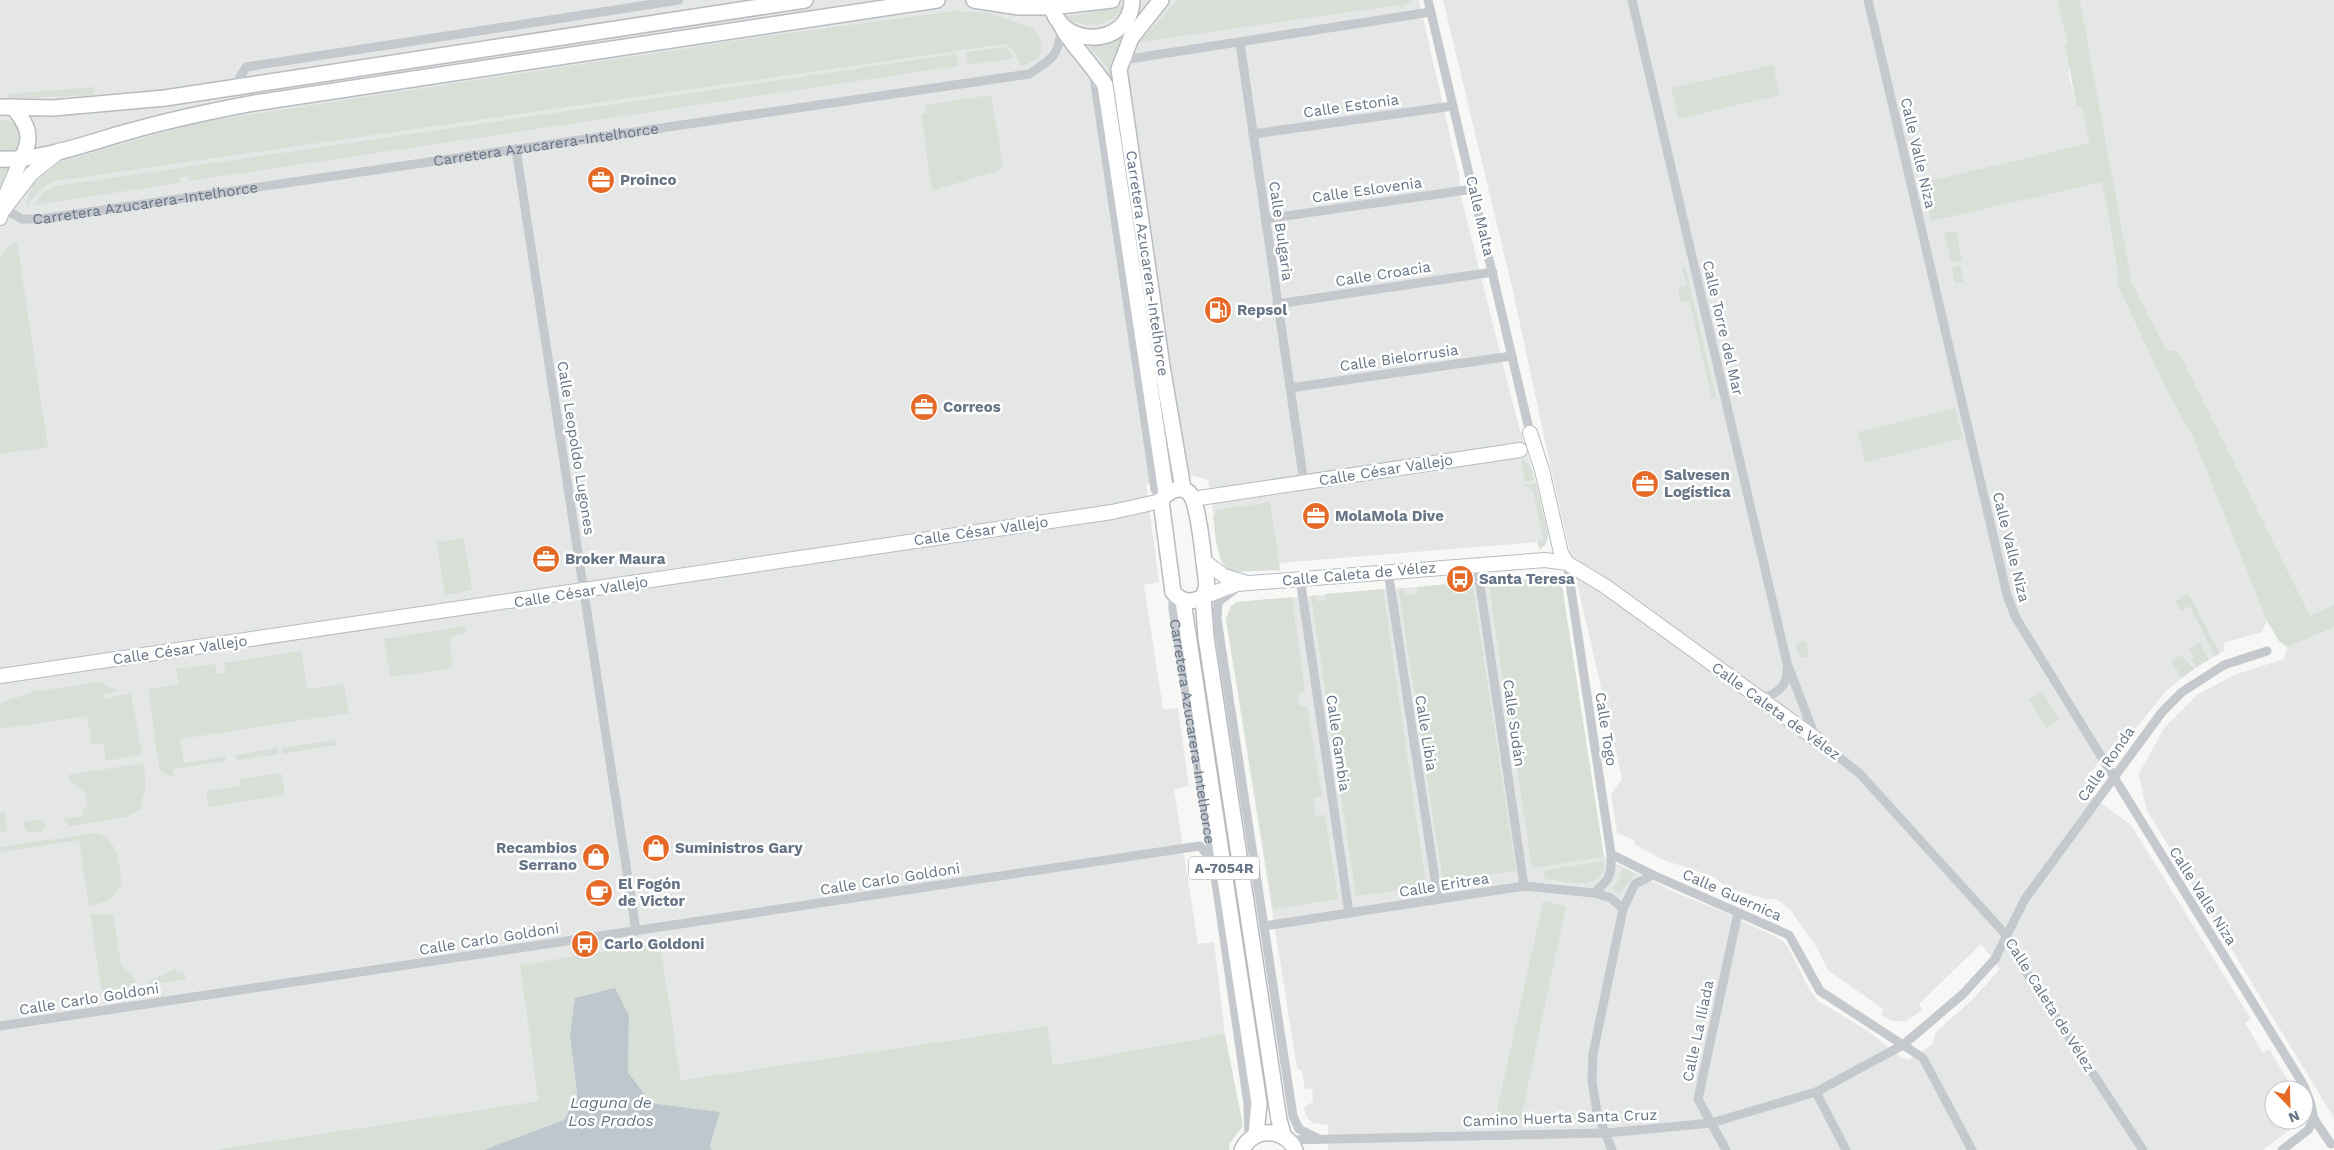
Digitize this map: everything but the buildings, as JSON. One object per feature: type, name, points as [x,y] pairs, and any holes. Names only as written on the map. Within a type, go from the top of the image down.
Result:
[{"type":"main road","points":[[6,107],[101,105],[165,98],[805,0]]},
{"type":"main road","points":[[0,159],[61,150],[179,118],[254,103],[937,0]]},
{"type":"main road","points":[[974,0],[1019,7],[1112,0]]},
{"type":"main road","name":"Carretera Azucarera-Intelhorce","points":[[1161,0],[1131,38],[1119,69],[1176,459],[1188,494]]},
{"type":"main road","name":"Carretera Azucarera-Intelhorce","points":[[1051,4],[1071,42],[1092,64],[1105,85],[1163,497]]},
{"type":"main road","name":"Carretera Azucarera-Intelhorce","points":[[1062,27],[1080,36],[1099,38],[1111,33],[1122,25],[1131,7]]},
{"type":"main road","name":"Carretera Azucarera-Intelhorce","points":[[1131,7],[1131,38]]},
{"type":"main road","points":[[6,107],[28,128],[29,141],[22,157]]},
{"type":"main road","points":[[1163,497],[1188,494]]},
{"type":"main road","name":"A-7054R","points":[[1188,494],[1207,586],[1203,597]]},
{"type":"main road","name":"A-7054R","points":[[1163,497],[1178,596]]},
{"type":"main road","points":[[1178,596],[1193,602],[1203,597]]},
{"type":"main road","name":"Carretera Azucarera-Intelhorce","points":[[1178,596],[1260,1103],[1249,1142]]},
{"type":"main road","name":"Carretera Azucarera-Intelhorce","points":[[1203,597],[1207,646],[1279,1120],[1288,1141]]},
{"type":"main road","points":[[1249,1142],[1270,1132],[1288,1141]]},
{"type":"street","points":[[235,86],[246,67],[679,0]]},
{"type":"street","name":"Calle Malta","points":[[1428,0],[1530,433],[1542,470],[1560,553],[1567,562]]},
{"type":"street","name":"Calle Torre del Mar","points":[[1632,0],[1787,663],[1816,739]]},
{"type":"street","name":"Calle Valle Niza","points":[[1868,0],[2007,595],[2016,618],[2113,779],[2300,1080]]},
{"type":"street","points":[[1123,60],[1431,12]]},
{"type":"street","name":"Carretera Azucarera-Intelhorce","points":[[2,213],[22,219],[41,219],[1029,74],[1046,63],[1059,50],[1062,27]]},
{"type":"street","name":"Calle Bulgaria","points":[[1240,42],[1304,483]]},
{"type":"street","name":"Calle Estonia","points":[[1253,134],[1453,106]]},
{"type":"street","name":"Calle Leopoldo Lugones","points":[[516,148],[636,930]]},
{"type":"street","points":[[2,213],[31,174],[61,150]]},
{"type":"street","points":[[2,213],[7,192],[22,157]]},
{"type":"street","name":"Calle Eslovenia","points":[[1265,219],[1473,189]]},
{"type":"street","name":"Calle Croacia","points":[[1277,304],[1492,272]]},
{"type":"street","name":"Calle Bielorrusia","points":[[1290,388],[1512,356]]},
{"type":"street","points":[[1530,433],[1527,443],[1520,450],[1532,456],[1542,470]]},
{"type":"street","name":"Calle César Vallejo","points":[[1188,494],[1304,483],[1520,450]]},
{"type":"street","name":"Calle César Vallejo","points":[[0,676],[1112,512],[1163,497]]},
{"type":"street","name":"Calle Caleta de Vélez","points":[[1203,560],[1224,576],[1247,584]]},
{"type":"street","name":"Calle Caleta de Vélez","points":[[1203,597],[1224,588],[1300,578],[1477,564],[1545,560],[1567,562],[1605,586],[1816,739],[1860,774],[2007,936],[2025,970],[2143,1150]]},
{"type":"street","name":"Calle Togo","points":[[1567,562],[1611,854],[1612,870],[1608,881],[1594,893]]},
{"type":"street","name":"Calle Sudán","points":[[1477,564],[1524,886]]},
{"type":"street","name":"Calle Libia","points":[[1388,571],[1438,899]]},
{"type":"street","name":"Calle Gambia","points":[[1300,578],[1349,913]]},
{"type":"street","name":"Carretera Azucarera-Intelhorce","points":[[1247,584],[1229,593],[1218,602],[1217,619],[1293,1116],[1299,1129],[1320,1140]]},
{"type":"street","name":"Carretera Azucarera-Intelhorce","points":[[1178,596],[1173,610],[1213,862],[1248,1104],[1249,1142]]},
{"type":"street","name":"Carretera Azucarera-Intelhorce","points":[[1205,620],[1214,635],[1216,646],[1223,656]]},
{"type":"street","name":"Calle Ronda","points":[[2007,936],[2025,899],[2143,735],[2182,692],[2224,665],[2267,651]]},
{"type":"street","name":"Calle Torre del Mar","points":[[1760,699],[1770,696],[1784,686],[1787,677],[1787,663]]},
{"type":"street","name":"Calle Carlo Goldoni","points":[[0,1026],[1200,846],[1213,862]]},
{"type":"street","name":"Calle Guernica","points":[[1611,854],[1653,875],[1789,935],[1820,992],[1923,1058],[1972,1150]]},
{"type":"street","points":[[1612,1150],[1597,1112],[1592,1081],[1593,1054],[1623,910],[1635,884],[1653,875]]},
{"type":"street","name":"Calle Eritrea","points":[[1264,926],[1524,886],[1594,893],[1611,898],[1623,910]]},
{"type":"street","name":"Calle La Ilíada","points":[[1726,1150],[1698,1099],[1738,912]]},
{"type":"street","name":"Camino Huerta Santa Cruz","points":[[1288,1141],[1606,1134],[1711,1123],[1816,1092],[1903,1045],[1963,994],[1995,959],[2007,936]]},
{"type":"street","points":[[1816,1092],[1846,1150]]},
{"type":"street","name":"Carretera Azucarera-Intelhorce","points":[[1288,1141],[1287,1108],[1290,1099]]},
{"type":"street","name":"Calle Valle Niza","points":[[2314,1119],[2331,1144]]},
{"type":"street","points":[[2282,1150],[2308,1130]]},
{"type":"shaded area","points":[[0,0],[1419,0],[1459,175],[1463,204],[1516,416],[1536,483],[1548,540],[1540,549],[1537,542],[1279,563],[1280,570],[1227,569],[1221,561],[1208,480],[1194,476],[1146,484],[1159,582],[1144,585],[1145,592],[1163,709],[1178,708],[1189,786],[1174,789],[1198,944],[1214,942],[1225,1034],[1053,1065],[1046,1026],[681,1080],[660,942],[520,965],[538,1101],[213,1150],[0,1150]]},
{"type":"shaded area","points":[[1177,0],[1412,0],[1400,8],[1398,5],[1140,42]]},
{"type":"shaded area","points":[[1443,0],[2057,0],[2067,43],[2064,44],[2069,64],[2069,76],[2077,107],[2081,106],[2102,181],[2116,260],[2118,286],[2168,393],[2193,437],[2267,621],[2262,632],[2223,643],[2225,650],[2194,669],[2167,690],[2132,733],[2118,740],[2088,775],[2086,792],[2131,825],[2251,1019],[2245,1023],[2263,1053],[2269,1049],[2288,1080],[2264,1080],[2264,1130],[2289,1130],[2263,1150],[1328,1150],[1328,1125],[1312,1123],[1306,1116],[1304,1107],[1313,1102],[1312,1088],[1305,1089],[1302,1071],[1297,1068],[1226,619],[1231,606],[1237,602],[1472,582],[1550,578],[1561,580],[1604,857],[1674,892],[1721,911],[1780,939],[1787,945],[1809,989],[1818,1001],[1868,1031],[1902,1058],[1908,1060],[1932,1045],[1936,1032],[1971,1001],[2000,969],[1981,944],[1919,1004],[1923,1010],[1906,1021],[1892,1021],[1881,1015],[1884,1010],[1828,970],[1817,948],[1790,909],[1776,899],[1766,899],[1728,888],[1712,876],[1661,859],[1634,844],[1634,840],[1617,833],[1611,794],[1622,779],[1551,469],[1512,287]]},
{"type":"shaded area","points":[[2057,0],[2080,0],[2132,283],[2166,349],[2179,352],[2310,616],[2334,605],[2334,627],[2287,647],[2279,641],[2267,621],[2193,437],[2168,393],[2118,286],[2116,260],[2102,182],[1931,221],[1922,183],[2090,143],[2081,106],[2077,107],[2064,44],[2067,43]]},
{"type":"shaded area","points":[[2080,0],[2334,0],[2334,1118],[2314,1085],[2314,1080],[2311,1080],[2146,809],[2139,774],[2164,728],[2197,695],[2234,675],[2284,659],[2287,647],[2310,617],[2179,352],[2166,349],[2132,283]]},
{"type":"shaded area","points":[[1125,6],[1118,14],[1103,23],[1077,23],[1059,16],[1077,15]]},
{"type":"shaded area","points":[[955,11],[989,13],[1033,28],[1042,42],[1040,57],[1020,66],[1015,53],[1004,44],[55,181],[39,191],[28,207],[26,203],[33,184],[60,162],[195,123],[774,35]]},
{"type":"shaded area","points":[[1124,37],[1113,77],[1110,77],[1102,61],[1089,47],[1112,42]]},
{"type":"shaded area","points":[[1003,47],[1009,50],[1014,58],[968,65],[966,52]]},
{"type":"shaded area","points":[[956,54],[958,66],[189,181],[188,176],[179,178],[180,183],[33,205],[46,190],[56,186]]},
{"type":"shaded area","points":[[1773,65],[1780,95],[1678,119],[1671,88]]},
{"type":"shaded area","points":[[95,87],[94,95],[7,99],[9,94]]},
{"type":"shaded area","points":[[991,95],[1003,164],[1000,170],[932,191],[921,114],[926,113],[925,105]]},
{"type":"shaded area","points":[[0,120],[10,121],[18,128],[23,141],[17,150],[0,151]]},
{"type":"shaded area","points":[[0,168],[10,168],[0,193]]},
{"type":"shaded area","points":[[1956,231],[1962,260],[1951,262],[1944,233]]},
{"type":"shaded area","points":[[17,242],[48,447],[0,454],[0,258],[9,246]]},
{"type":"shaded area","points":[[1685,266],[1716,398],[1712,399],[1689,300],[1681,302],[1678,287],[1687,285],[1682,267]]},
{"type":"shaded area","points":[[1960,266],[1964,281],[1955,283],[1952,268]]},
{"type":"shaded area","points":[[1955,408],[1963,438],[1865,462],[1858,432]]},
{"type":"shaded area","points":[[1521,458],[1530,465],[1535,480],[1525,481]]},
{"type":"shaded area","points":[[1536,483],[1548,534],[1546,544],[1540,549],[1537,542],[1544,540],[1533,491],[1524,485]]},
{"type":"shaded area","points":[[1270,502],[1280,570],[1232,572],[1226,568],[1219,555],[1213,517],[1217,510]]},
{"type":"shaded area","points":[[464,538],[472,590],[445,595],[437,542]]},
{"type":"shaded area","points":[[1550,578],[1561,580],[1604,857],[1532,868],[1489,587],[1506,586],[1506,580]]},
{"type":"shaded area","points":[[1472,582],[1516,871],[1443,882],[1399,592],[1400,588],[1404,588],[1405,595],[1417,594],[1417,587]]},
{"type":"shaded area","points":[[1383,589],[1426,885],[1424,888],[1356,896],[1311,596],[1316,595],[1317,601],[1325,600],[1325,594]]},
{"type":"shaded area","points":[[2188,593],[2220,654],[2215,656],[2190,606],[2181,611],[2175,601]]},
{"type":"shaded area","points":[[1292,597],[1305,692],[1297,693],[1299,706],[1307,706],[1322,796],[1313,798],[1315,816],[1325,815],[1338,899],[1273,909],[1226,619],[1231,606],[1237,602]]},
{"type":"shaded area","points":[[465,626],[466,633],[449,637],[453,668],[390,677],[384,639]]},
{"type":"shaded area","points":[[1806,641],[1809,656],[1800,658],[1795,644]]},
{"type":"shaded area","points":[[2200,643],[2209,660],[2196,667],[2191,659],[2194,657],[2189,649]]},
{"type":"shaded area","points":[[301,651],[307,689],[344,684],[349,713],[180,739],[184,763],[225,756],[226,761],[173,769],[174,777],[163,773],[159,767],[148,689],[179,684],[176,669],[215,664],[217,674],[226,673],[224,663]]},
{"type":"shaded area","points":[[2181,655],[2194,669],[2182,677],[2171,661]]},
{"type":"shaded area","points":[[101,682],[117,691],[103,695],[104,699],[131,693],[142,755],[106,761],[103,743],[92,745],[87,716],[0,729],[0,704],[3,702],[36,691]]},
{"type":"shaded area","points":[[2042,692],[2059,720],[2047,728],[2029,699]]},
{"type":"shaded area","points":[[335,740],[336,745],[283,754],[282,748]]},
{"type":"shaded area","points":[[278,748],[279,754],[237,760],[236,755]]},
{"type":"shaded area","points":[[143,763],[145,783],[141,803],[143,808],[126,817],[70,826],[63,819],[84,816],[83,808],[87,808],[85,793],[69,781],[68,775]]},
{"type":"shaded area","points":[[281,773],[285,795],[209,807],[206,791],[240,786],[240,779]]},
{"type":"shaded area","points":[[5,812],[7,831],[0,833],[0,813]]},
{"type":"shaded area","points":[[43,819],[46,827],[42,831],[27,833],[23,822]]},
{"type":"shaded area","points":[[96,833],[104,836],[114,847],[122,885],[109,900],[89,906],[79,840],[0,852],[0,847]]},
{"type":"shaded area","points":[[1604,861],[1603,871],[1599,878],[1592,882],[1564,882],[1546,879],[1544,875],[1545,870]]},
{"type":"shaded area","points":[[1622,868],[1635,874],[1620,893],[1612,889],[1618,881]]},
{"type":"shaded area","points":[[1543,901],[1566,906],[1522,1113],[1522,1116],[1537,1116],[1537,1120],[1495,1120]]},
{"type":"shaded area","points":[[90,914],[113,915],[121,964],[132,975],[137,986],[102,992]]},
{"type":"shaded area","points":[[660,942],[681,1080],[1047,1026],[1053,1065],[1225,1034],[1243,1126],[1230,1143],[1229,1150],[712,1150],[710,1146],[720,1112],[651,1103],[628,1072],[629,1016],[570,1036],[577,1094],[564,1120],[483,1150],[213,1150],[538,1101],[520,965]]},
{"type":"shaded area","points":[[176,968],[176,973],[184,972],[186,979],[148,985],[148,982]]},
{"type":"water","name":"Laguna de Los Prados","points":[[615,988],[629,1016],[628,1072],[651,1103],[720,1112],[710,1146],[712,1150],[483,1150],[564,1120],[577,1094],[570,1036],[575,998]]},
{"type":"place","name":"Proinco","points":[[601,180]]},
{"type":"place","name":"Repsol","points":[[1218,310]]},
{"type":"place","name":"Correos","points":[[924,407]]},
{"type":"place","name":"Salvesen Logística","points":[[1645,484]]},
{"type":"place","name":"MolaMola Dive","points":[[1316,516]]},
{"type":"place","name":"Broker Maura","points":[[546,559]]},
{"type":"place","name":"Santa Teresa","points":[[1460,579]]},
{"type":"place","name":"Suministros Gary","points":[[656,848]]},
{"type":"place","name":"Recambios Serrano","points":[[596,857]]},
{"type":"place","name":"El Fogón de Victor","points":[[599,893]]},
{"type":"place","name":"Carlo Goldoni","points":[[585,944]]}]
